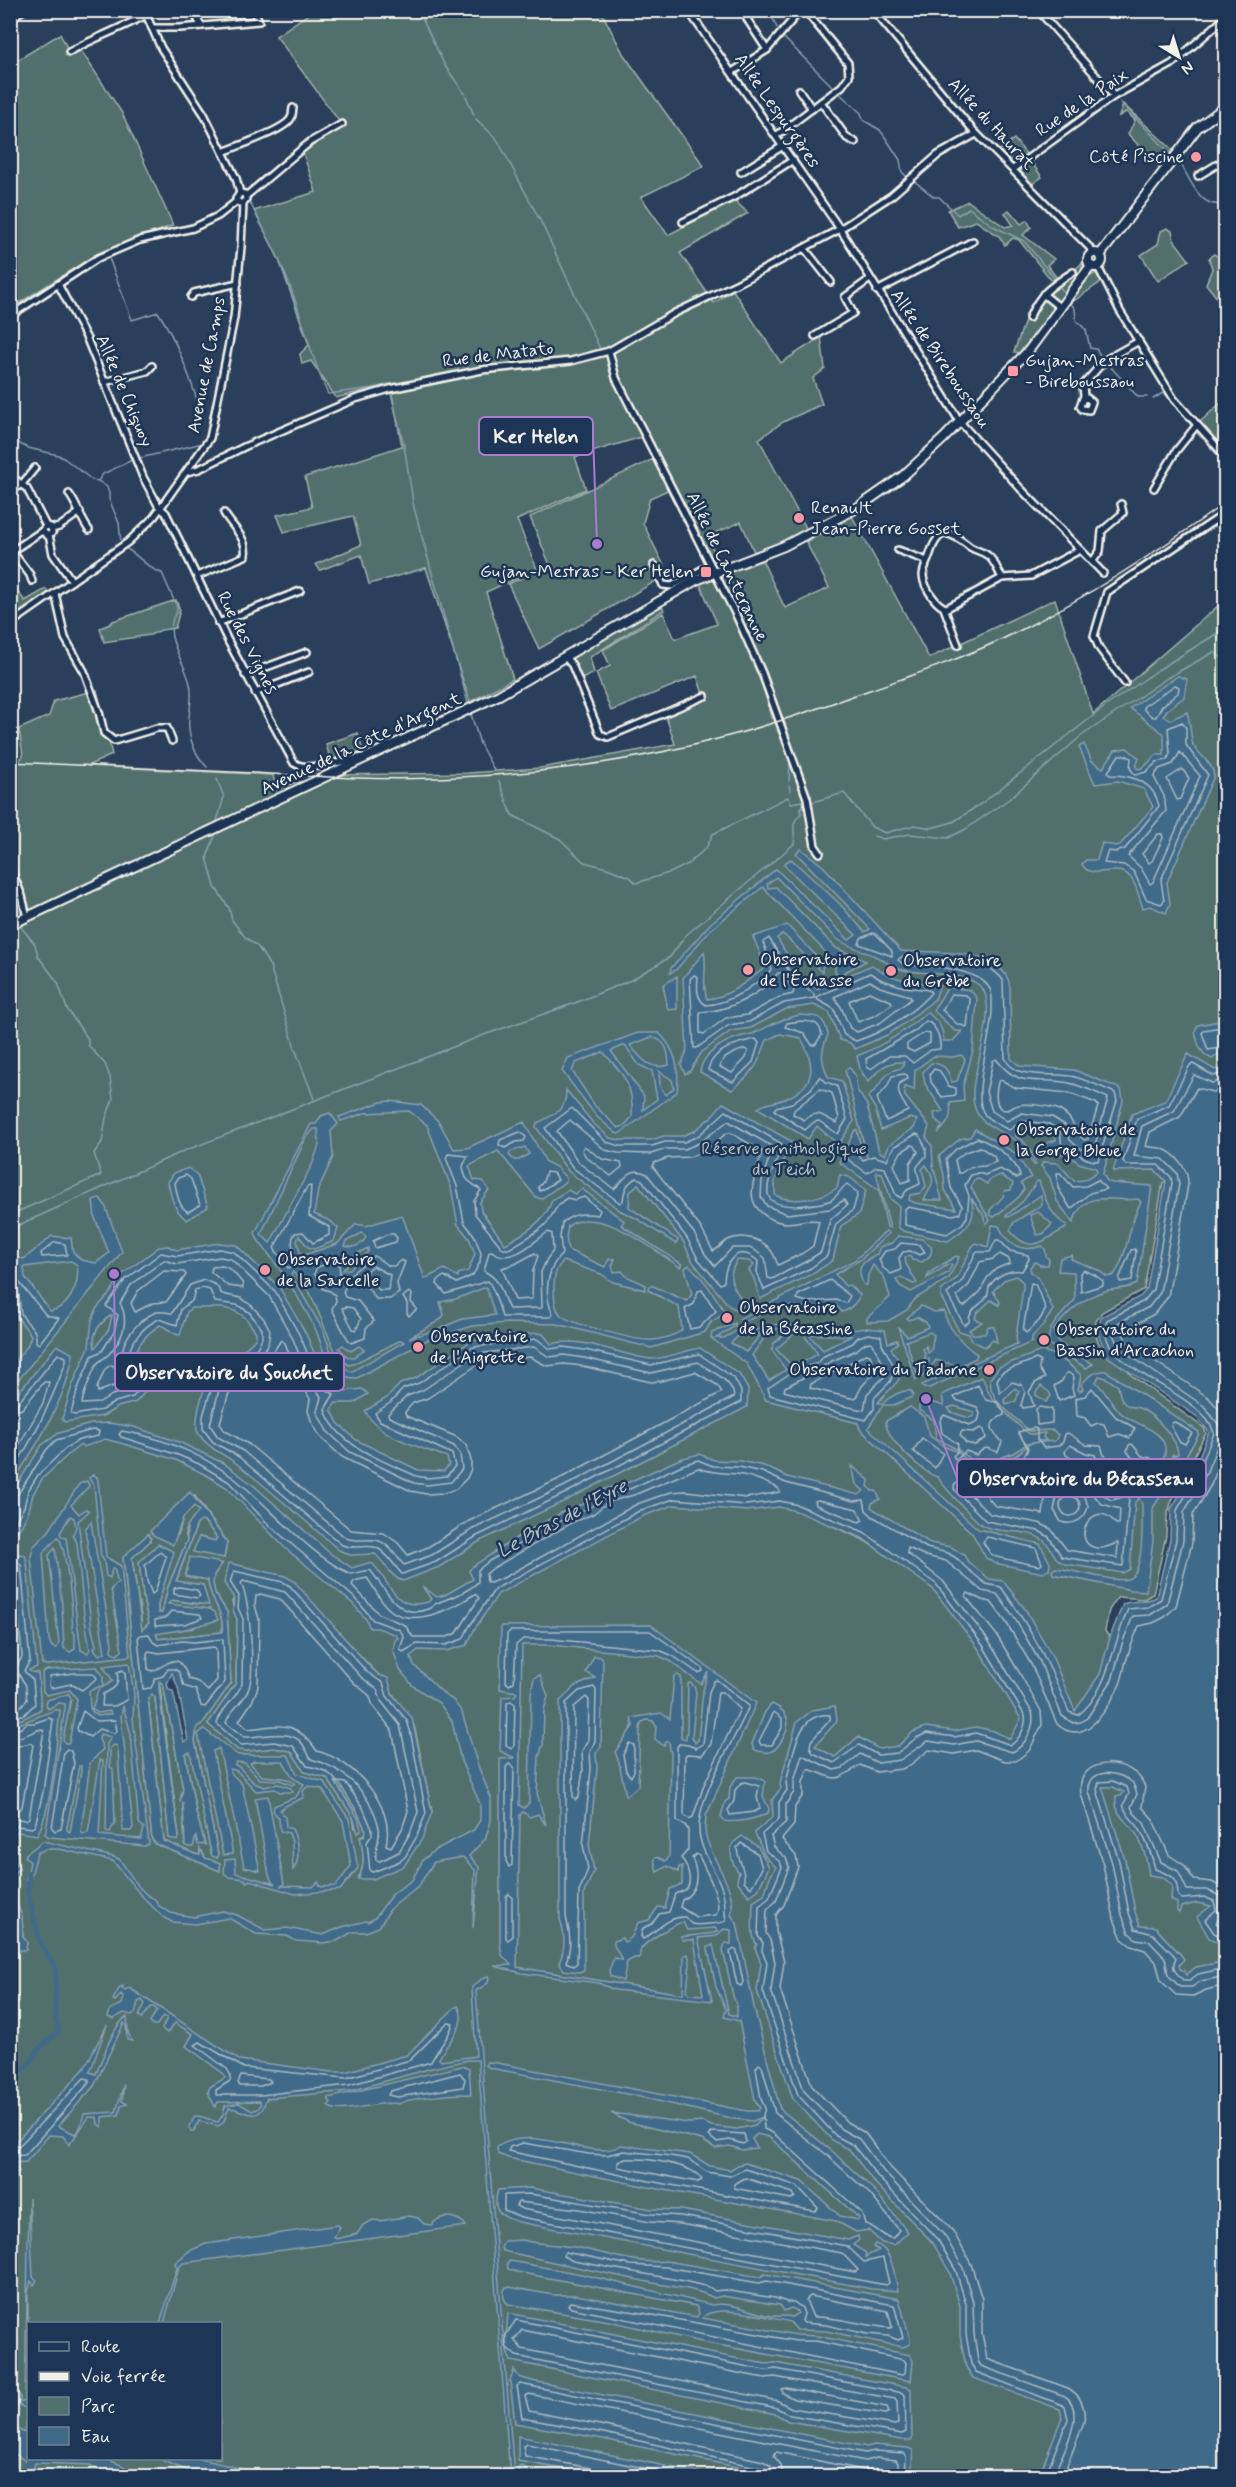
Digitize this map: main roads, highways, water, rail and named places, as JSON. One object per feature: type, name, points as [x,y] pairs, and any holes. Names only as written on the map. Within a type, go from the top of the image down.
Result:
[{"type":"main road","points":[[1096,254],[1102,261],[1095,267],[1088,261],[1194,132],[1226,106]]},
{"type":"main road","name":"Avenue de la Côte d'Argent","points":[[10,925],[499,695],[565,657],[673,589],[784,546],[857,508],[914,467],[960,422],[1017,361],[1074,289],[1095,267]]},
{"type":"water","points":[[1178,676],[1187,679],[1184,697],[1163,716],[1170,720],[1187,712],[1193,745],[1209,763],[1214,776],[1167,882],[1170,904],[1166,913],[1150,906],[1143,908],[1134,884],[1125,873],[1119,871],[1091,872],[1082,864],[1086,860],[1097,860],[1102,843],[1120,845],[1153,807],[1144,789],[1118,781],[1095,784],[1079,747],[1084,744],[1092,761],[1103,768],[1115,750],[1127,748],[1139,758],[1136,767],[1138,769],[1144,767],[1156,755],[1164,755],[1164,734],[1130,708]]},
{"type":"water","points":[[801,849],[824,867],[901,951],[965,954],[995,964],[1005,974],[1010,987],[1011,1059],[1020,1066],[1074,1070],[1121,1089],[1123,1101],[1103,1174],[1107,1181],[1112,1183],[1152,1186],[1137,1284],[1092,1296],[1070,1311],[1053,1331],[1059,1343],[1093,1364],[1086,1368],[1050,1345],[1052,1327],[1075,1300],[1074,1272],[1058,1271],[1060,1258],[1072,1255],[1071,1259],[1098,1270],[1107,1277],[1114,1275],[1123,1258],[1133,1219],[1141,1202],[1138,1199],[1091,1200],[1084,1204],[1073,1223],[1057,1201],[1050,1178],[1041,1166],[1043,1162],[1058,1163],[1074,1181],[1084,1180],[1097,1172],[1096,1168],[1079,1163],[1066,1153],[1048,1156],[1045,1144],[1056,1140],[1055,1134],[1023,1126],[1016,1132],[1016,1137],[1029,1149],[1036,1165],[1034,1165],[1018,1142],[981,1119],[974,1104],[973,1092],[987,1020],[987,1006],[985,993],[979,985],[953,975],[899,969],[842,942],[776,877],[767,884],[768,888],[776,887],[836,948],[866,961],[839,975],[835,972],[835,962],[763,887],[710,930],[676,970],[670,973],[671,968],[710,924],[776,869],[849,940],[856,935],[783,864],[791,859],[838,902],[865,932],[870,929],[796,853]]},
{"type":"water","points":[[787,925],[823,963],[822,972],[783,934],[777,938],[800,977],[817,989],[872,965],[896,978],[940,985],[935,999],[887,1035],[855,1049],[850,1043],[840,1040],[829,1012],[814,1005],[786,1009],[751,1028],[731,1031],[702,1052],[690,1071],[685,1074],[681,1065],[687,1051],[683,978],[704,952],[707,999],[731,991],[766,967],[753,937]]},
{"type":"water","points":[[677,976],[677,1009],[668,1010],[663,985]]},
{"type":"water","points":[[948,987],[970,990],[977,998],[973,1051],[963,1086],[964,1101],[950,1103],[948,1120],[938,1133],[942,1126],[935,1119],[934,1113],[943,1111],[925,1084],[923,1072],[931,1063],[939,1065],[947,1071],[952,1082],[957,1081],[965,1060],[962,1055],[934,1056],[915,1070],[914,1090],[904,1086],[905,1096],[929,1126],[926,1137],[932,1146],[933,1165],[942,1200],[924,1200],[931,1187],[932,1179],[926,1165],[922,1169],[926,1186],[921,1193],[910,1195],[909,1200],[915,1203],[956,1209],[945,1190],[939,1156],[960,1139],[970,1137],[975,1129],[1015,1153],[1031,1177],[1021,1183],[1024,1189],[1019,1197],[994,1217],[990,1215],[990,1210],[1003,1197],[1004,1191],[1011,1190],[1013,1183],[1000,1175],[991,1179],[987,1184],[979,1179],[974,1180],[971,1188],[990,1220],[986,1224],[983,1214],[971,1198],[972,1219],[965,1228],[948,1241],[903,1231],[898,1227],[899,1206],[891,1199],[882,1173],[876,1172],[890,1228],[887,1227],[879,1190],[839,1162],[855,1130],[857,1130],[862,1151],[867,1156],[845,1070],[849,1067],[855,1075],[857,1090],[867,1105],[879,1151],[885,1155],[889,1145],[914,1128],[917,1120],[910,1118],[881,1130],[875,1108],[868,1097],[886,1075],[902,1068],[904,1062],[892,1063],[883,1067],[868,1082],[860,1069],[857,1056],[894,1037],[927,1012],[939,1025],[944,1041],[953,1041],[962,1031],[955,1031],[933,1010]]},
{"type":"water","points":[[800,1015],[816,1016],[825,1024],[828,1035],[822,1056],[824,1066],[828,1077],[842,1081],[854,1121],[837,1147],[833,1140],[817,1126],[808,1139],[758,1108],[785,1099],[798,1091],[809,1079],[811,1064],[801,1038],[780,1034],[767,1040],[754,1068],[732,1090],[700,1072],[704,1060],[720,1045]]},
{"type":"water","points":[[1225,1020],[1225,1053],[1212,1059],[1202,1051],[1195,1031],[1198,1025]]},
{"type":"water","points":[[638,1033],[659,1033],[665,1039],[676,1060],[677,1092],[619,1134],[597,1117],[562,1071],[568,1058]],"holes":[[[652,1037],[661,1041],[666,1047],[669,1065],[651,1065],[642,1059],[630,1045]],[[625,1045],[639,1065],[652,1071],[657,1099],[643,1110],[644,1096],[611,1051]],[[603,1052],[617,1067],[626,1081],[631,1097],[632,1117],[624,1126],[618,1128],[595,1106],[572,1071],[576,1063]],[[659,1071],[672,1080],[674,1088],[666,1095],[660,1087]]]},
{"type":"water","name":"Le Bras de l'Eyre","points":[[1188,1054],[1215,1070],[1226,1064],[1225,1945],[1209,1938],[1197,1917],[1211,1906],[1197,1903],[1181,1907],[1179,1913],[1177,1911],[1177,1903],[1171,1900],[1172,1886],[1163,1877],[1149,1875],[1139,1839],[1116,1807],[1116,1796],[1121,1796],[1124,1792],[1113,1787],[1102,1787],[1125,1860],[1140,1926],[1156,1927],[1184,1959],[1179,1965],[1186,1975],[1196,1967],[1222,1962],[1225,1959],[1225,2476],[1039,2476],[1062,2417],[1060,2409],[973,2378],[966,2367],[960,2335],[960,2306],[950,2273],[933,2243],[873,2181],[849,2149],[833,2141],[793,2099],[757,1991],[761,1963],[755,1948],[757,1944],[753,1931],[753,1902],[764,1895],[776,1867],[765,1856],[755,1833],[773,1817],[772,1800],[781,1788],[780,1783],[797,1722],[813,1710],[835,1706],[837,1721],[815,1746],[835,1757],[858,1737],[879,1749],[898,1746],[913,1732],[926,1727],[954,1731],[976,1727],[994,1731],[1010,1739],[1021,1719],[978,1648],[933,1589],[862,1538],[796,1511],[779,1507],[747,1511],[674,1505],[643,1516],[498,1594],[474,1630],[467,1645],[446,1651],[418,1650],[411,1656],[413,1664],[453,1700],[462,1712],[477,1763],[491,1798],[491,1821],[485,1839],[469,1856],[479,1867],[473,1928],[475,1870],[463,1857],[434,1862],[418,1887],[391,1908],[379,1927],[366,1932],[352,1932],[337,1941],[323,1943],[296,1941],[287,1936],[256,1934],[229,1918],[196,1924],[172,1922],[163,1917],[140,1894],[113,1861],[59,1849],[46,1849],[37,1853],[30,1880],[26,1880],[30,1862],[25,1857],[43,1841],[114,1857],[119,1859],[144,1893],[171,1913],[194,1917],[223,1911],[237,1915],[265,1930],[287,1928],[323,1935],[342,1927],[368,1922],[375,1918],[392,1894],[412,1880],[423,1860],[435,1850],[474,1830],[480,1820],[480,1804],[461,1761],[452,1721],[439,1703],[413,1686],[400,1670],[393,1650],[395,1640],[398,1638],[396,1635],[378,1628],[370,1628],[366,1619],[352,1603],[285,1548],[226,1487],[210,1477],[176,1460],[105,1439],[84,1447],[81,1445],[42,1479],[33,1494],[22,1525],[11,1540],[11,1494],[42,1445],[59,1433],[91,1424],[109,1423],[134,1427],[179,1442],[223,1463],[252,1484],[331,1554],[352,1568],[368,1563],[373,1564],[394,1594],[408,1603],[417,1604],[428,1602],[431,1599],[422,1586],[437,1597],[445,1595],[473,1579],[469,1571],[473,1566],[519,1536],[566,1510],[586,1503],[602,1490],[629,1482],[680,1459],[699,1454],[714,1460],[740,1461],[764,1466],[787,1477],[859,1495],[864,1491],[856,1484],[852,1466],[869,1480],[868,1486],[872,1491],[876,1491],[880,1499],[872,1503],[871,1507],[930,1543],[951,1547],[964,1555],[968,1562],[989,1579],[1003,1581],[1025,1609],[1052,1656],[1075,1711],[1100,1674],[1110,1637],[1123,1604],[1156,1597],[1170,1539],[1171,1509],[1191,1476],[1209,1432],[1196,1416],[1108,1357],[1098,1334],[1101,1317],[1141,1296],[1147,1288],[1166,1181],[1155,1170],[1113,1171],[1132,1114],[1165,1101]]},
{"type":"water","points":[[566,1090],[593,1123],[610,1138],[620,1140],[651,1140],[664,1136],[682,1136],[694,1131],[723,1103],[791,1141],[775,1180],[775,1195],[798,1200],[815,1197],[837,1188],[840,1175],[849,1177],[866,1190],[859,1214],[841,1226],[833,1260],[814,1273],[760,1299],[749,1270],[754,1265],[749,1261],[737,1260],[731,1278],[744,1304],[739,1311],[729,1306],[693,1262],[683,1241],[638,1184],[630,1192],[629,1207],[678,1240],[676,1244],[621,1211],[569,1172],[536,1127],[537,1123],[562,1107]]},
{"type":"water","points":[[381,1102],[421,1105],[439,1122],[454,1149],[467,1148],[524,1122],[546,1162],[556,1167],[566,1181],[541,1199],[536,1197],[498,1151],[469,1166],[474,1180],[483,1181],[489,1190],[480,1202],[481,1211],[505,1244],[539,1221],[545,1215],[552,1200],[568,1190],[575,1194],[582,1189],[624,1221],[621,1225],[682,1264],[680,1267],[626,1232],[595,1220],[580,1221],[568,1226],[566,1237],[568,1250],[605,1267],[609,1259],[615,1259],[612,1266],[614,1272],[622,1271],[626,1276],[646,1285],[645,1290],[613,1282],[601,1274],[564,1261],[557,1269],[554,1282],[554,1298],[562,1316],[589,1327],[640,1339],[656,1340],[670,1336],[682,1330],[679,1307],[648,1290],[649,1286],[687,1301],[692,1294],[685,1268],[689,1265],[717,1299],[724,1311],[721,1316],[711,1322],[705,1332],[651,1348],[557,1324],[508,1323],[473,1326],[427,1340],[357,1378],[337,1373],[332,1369],[303,1306],[255,1233],[311,1124],[316,1124],[321,1116],[330,1113],[338,1124],[331,1131],[333,1157],[318,1190],[314,1214],[330,1221],[338,1228],[332,1242],[314,1249],[308,1247],[299,1236],[297,1241],[301,1256],[337,1244],[356,1224],[366,1226],[402,1215],[425,1279],[444,1269],[458,1277],[458,1274],[468,1271],[475,1254],[469,1238],[458,1225],[451,1187],[427,1125],[409,1111],[365,1113],[341,1121],[339,1117]],"holes":[[[314,1129],[318,1129],[319,1145],[312,1165],[270,1243],[261,1234],[306,1138]],[[525,1147],[529,1154],[519,1160],[514,1160],[509,1155],[510,1152]],[[362,1233],[366,1237],[357,1246],[345,1246],[347,1241]],[[368,1248],[368,1252],[350,1269],[343,1270],[356,1254]],[[293,1272],[310,1293],[338,1358],[349,1365],[401,1340],[404,1342],[351,1372],[335,1363],[323,1330],[291,1275]],[[486,1287],[495,1315],[462,1319],[409,1338],[440,1320],[444,1315],[440,1302],[456,1299]],[[343,1345],[351,1351],[359,1346],[364,1350],[354,1357],[348,1357],[339,1348]]]},
{"type":"water","points":[[188,1168],[197,1175],[208,1207],[187,1220],[176,1208],[168,1182],[174,1173]]},
{"type":"water","points":[[1039,1181],[1049,1206],[1061,1222],[1067,1225],[1066,1228],[1037,1243],[1025,1243],[1018,1239],[1010,1231],[1014,1222],[1042,1205],[1041,1195],[1009,1217],[1006,1216],[1024,1200]],"holes":[[[1038,1212],[1052,1224],[1043,1234],[1037,1235],[1030,1215]]]},
{"type":"water","points":[[100,1198],[105,1205],[122,1252],[11,1389],[11,1363],[24,1351],[31,1335],[15,1314],[10,1277],[16,1276],[15,1267],[11,1266],[11,1258],[24,1259],[52,1236],[71,1238],[73,1252],[81,1260],[96,1263],[109,1253],[95,1218],[93,1200]],"holes":[[[71,1261],[77,1265],[77,1279],[72,1294],[63,1305],[50,1311],[25,1277],[24,1267]]]},
{"type":"water","points":[[992,1225],[999,1226],[1006,1238],[1016,1245],[1028,1248],[1042,1246],[1045,1249],[1049,1260],[1048,1265],[1035,1262],[1030,1267],[1031,1272],[1039,1279],[1053,1310],[1032,1337],[1032,1342],[929,1388],[924,1388],[922,1385],[1017,1344],[1023,1282],[1016,1276],[1004,1280],[993,1291],[1000,1302],[999,1305],[991,1300],[976,1314],[975,1319],[982,1322],[969,1330],[973,1334],[985,1334],[988,1326],[994,1327],[997,1342],[992,1340],[985,1347],[973,1341],[969,1334],[959,1331],[941,1297],[941,1291],[957,1278],[972,1247],[976,1243],[988,1247]]},
{"type":"water","points":[[886,1231],[889,1233],[860,1260],[835,1274],[845,1286],[849,1285],[860,1295],[848,1309],[842,1312],[836,1305],[807,1308],[782,1305],[744,1322],[739,1319],[855,1260]]},
{"type":"water","points":[[898,1236],[922,1239],[931,1246],[930,1255],[922,1262],[912,1260],[910,1256],[905,1257],[906,1264],[917,1283],[913,1284],[901,1277],[896,1280],[900,1286],[911,1292],[948,1273],[952,1265],[949,1264],[927,1278],[929,1273],[956,1256],[959,1257],[949,1278],[915,1299],[907,1310],[888,1321],[867,1322],[867,1318],[890,1297],[884,1277],[873,1265],[868,1275],[867,1285],[864,1285],[860,1274],[861,1266],[877,1254],[880,1247],[892,1243]]},
{"type":"water","points":[[220,1243],[236,1245],[279,1287],[306,1334],[328,1385],[346,1391],[362,1389],[368,1394],[354,1403],[336,1403],[331,1409],[338,1423],[356,1440],[418,1470],[444,1471],[449,1465],[447,1457],[390,1435],[380,1428],[365,1411],[387,1398],[400,1384],[416,1378],[471,1341],[537,1333],[543,1334],[551,1344],[576,1342],[651,1359],[700,1348],[739,1374],[748,1389],[747,1407],[569,1499],[480,1541],[439,1567],[403,1581],[391,1573],[375,1554],[350,1555],[339,1550],[250,1474],[206,1443],[198,1433],[201,1399],[212,1373],[256,1338],[256,1332],[245,1317],[235,1311],[223,1308],[191,1308],[187,1312],[180,1335],[160,1325],[144,1338],[136,1351],[135,1356],[138,1359],[152,1359],[161,1368],[159,1376],[136,1402],[118,1407],[103,1416],[65,1422],[62,1419],[72,1386],[89,1347],[92,1320],[97,1308],[111,1292],[120,1276],[159,1247],[168,1246],[176,1250]],"holes":[[[112,1315],[109,1329],[95,1348],[94,1338],[97,1329]]]},
{"type":"water","points":[[921,1306],[934,1312],[944,1311],[952,1329],[961,1341],[977,1354],[976,1358],[959,1366],[936,1360],[924,1376],[916,1380],[898,1327],[907,1336],[928,1327],[926,1322],[917,1317],[909,1320],[907,1318]],"holes":[[[930,1332],[934,1335],[931,1351],[928,1353],[926,1346],[923,1349],[925,1359],[929,1358],[929,1362],[917,1374],[906,1341]]]},
{"type":"water","points":[[735,1323],[735,1326],[716,1338],[724,1338],[736,1331],[750,1333],[765,1326],[778,1324],[834,1332],[867,1328],[885,1330],[888,1343],[897,1340],[898,1343],[891,1348],[901,1366],[901,1372],[897,1382],[878,1403],[883,1403],[904,1391],[911,1391],[913,1395],[894,1405],[883,1405],[868,1428],[978,1529],[1040,1544],[1050,1563],[1049,1569],[1043,1573],[994,1563],[986,1558],[972,1533],[860,1429],[858,1423],[766,1400],[747,1364],[711,1338],[712,1333]],"holes":[[[785,1328],[787,1332],[773,1344],[772,1350],[786,1370],[769,1381],[752,1355],[770,1330]],[[764,1331],[746,1352],[731,1343],[738,1336],[754,1336]],[[796,1332],[802,1332],[818,1354],[796,1366],[791,1365],[776,1349]],[[811,1334],[851,1336],[823,1350],[810,1336]]]},
{"type":"water","points":[[57,1345],[73,1354],[70,1371],[49,1422],[11,1485],[11,1402]]},
{"type":"water","points":[[1041,1351],[1047,1352],[1080,1374],[1078,1389],[1080,1391],[1083,1389],[1081,1385],[1089,1377],[1106,1371],[1199,1432],[1153,1508],[1153,1541],[1146,1591],[1053,1574],[1052,1571],[1055,1568],[1122,1580],[1133,1575],[1140,1557],[1142,1533],[1142,1504],[1139,1498],[1135,1502],[1130,1569],[1123,1573],[1065,1564],[1038,1537],[982,1525],[960,1504],[938,1477],[914,1462],[891,1436],[886,1421],[910,1407],[924,1417],[930,1436],[945,1447],[958,1452],[978,1473],[990,1465],[1015,1456],[1031,1443],[1055,1441],[1058,1435],[1053,1430],[1029,1431],[997,1401],[991,1389],[990,1379],[999,1367]],"holes":[[[1099,1376],[1118,1386],[1125,1404],[1151,1415],[1174,1441],[1178,1454],[1174,1456],[1173,1454],[1163,1474],[1153,1486],[1133,1489],[1152,1473],[1165,1455],[1165,1446],[1156,1433],[1120,1412],[1096,1382]],[[1041,1386],[1051,1396],[1046,1402],[1036,1395]],[[1015,1388],[1019,1391],[1016,1401],[1006,1404],[1004,1400]],[[1111,1475],[1117,1489],[1121,1490],[1120,1493],[1114,1494],[1106,1490]]]},
{"type":"water","points":[[981,1377],[991,1397],[1015,1422],[1030,1434],[1045,1433],[1043,1437],[1046,1440],[1027,1444],[1013,1453],[980,1466],[936,1438],[934,1420],[919,1410],[919,1406],[930,1402],[944,1406],[942,1395]],"holes":[[[954,1406],[974,1412],[974,1416],[969,1418],[951,1412],[948,1408]]]},
{"type":"water","points":[[93,1475],[98,1481],[106,1557],[121,1566],[130,1656],[42,1664],[31,1557],[33,1547],[49,1531],[79,1484],[87,1481],[89,1486],[71,1505],[79,1514],[86,1509],[89,1511],[78,1521],[92,1630],[96,1645],[94,1649],[99,1655],[105,1653],[85,1529],[91,1522],[112,1644],[111,1651],[117,1655],[122,1651],[111,1589],[118,1583],[114,1568],[112,1568],[110,1578],[106,1576],[101,1556],[94,1486],[89,1478]],"holes":[[[70,1516],[74,1518],[76,1527],[73,1535],[77,1543],[90,1650],[87,1653],[81,1650],[66,1538],[60,1533]],[[58,1537],[66,1566],[71,1596],[72,1629],[75,1634],[75,1649],[70,1652],[64,1648],[62,1605],[55,1548],[49,1555],[59,1643],[57,1648],[52,1647],[49,1640],[43,1553]]]},
{"type":"water","points":[[190,1492],[227,1542],[224,1558],[193,1552],[199,1537],[215,1541],[217,1538],[205,1522],[201,1521],[197,1524],[176,1581],[203,1585],[209,1605],[172,1600],[168,1604],[210,1609],[215,1612],[218,1620],[156,1634],[158,1639],[222,1632],[221,1618],[208,1580],[185,1576],[190,1557],[222,1563],[214,1575],[213,1584],[215,1593],[227,1612],[231,1683],[203,1723],[197,1727],[195,1741],[217,1858],[211,1853],[190,1752],[185,1754],[196,1812],[205,1844],[198,1845],[196,1836],[193,1847],[185,1845],[183,1803],[180,1801],[183,1789],[163,1684],[159,1681],[179,1837],[178,1841],[169,1838],[155,1697],[152,1694],[148,1698],[164,1841],[200,1855],[200,1849],[205,1858],[220,1863],[220,1871],[156,1844],[152,1840],[123,1557],[148,1534],[150,1541],[132,1558],[142,1630],[149,1623],[139,1562],[158,1544],[174,1552],[158,1604],[158,1613],[162,1613],[168,1587],[187,1540],[187,1526],[199,1511],[194,1506],[183,1518],[173,1545],[153,1535],[150,1531]],"holes":[[[172,1673],[178,1688],[188,1740],[184,1742],[173,1691],[169,1690],[167,1684]]]},
{"type":"water","points":[[19,1554],[25,1555],[27,1563],[37,1667],[29,1670],[38,1673],[41,1709],[11,1723],[11,1561]]},
{"type":"water","points":[[229,1563],[285,1576],[294,1581],[371,1668],[379,1675],[388,1678],[392,1694],[412,1718],[432,1812],[422,1839],[404,1866],[373,1879],[358,1879],[363,1864],[360,1836],[364,1836],[366,1831],[357,1811],[339,1783],[335,1782],[358,1818],[361,1830],[358,1833],[353,1817],[327,1778],[305,1772],[291,1751],[274,1748],[238,1750],[208,1724],[236,1683],[237,1619],[233,1610],[234,1598],[224,1583]]},
{"type":"water","points":[[651,1625],[756,1703],[706,1816],[707,1840],[731,1895],[731,1915],[737,1923],[754,2007],[780,2109],[832,2151],[874,2190],[908,2232],[894,2245],[882,2243],[868,2230],[856,2232],[836,2221],[648,2187],[498,2154],[497,2147],[512,2140],[528,2138],[595,2150],[621,2145],[690,2154],[710,2166],[730,2170],[745,2163],[801,2181],[840,2216],[858,2220],[859,2218],[769,2137],[757,2134],[752,2139],[757,2148],[742,2150],[730,2146],[715,2148],[702,2140],[628,2122],[611,2113],[689,2123],[703,2122],[711,2126],[737,2129],[755,2125],[763,2117],[753,2121],[735,2119],[632,2095],[490,2068],[486,2065],[488,2062],[497,2063],[747,2111],[758,2111],[760,2108],[755,2100],[739,2021],[724,2017],[726,2009],[716,1987],[708,1949],[713,1945],[729,2014],[737,2017],[737,2007],[723,1950],[725,1943],[731,1944],[731,1930],[724,1929],[716,1936],[698,1938],[712,2001],[615,1990],[598,1983],[522,1973],[494,1966],[511,1965],[502,1955],[500,1943],[500,1759],[515,1758],[500,1751],[502,1697],[515,1696],[517,1692],[500,1689],[501,1626]],"holes":[[[522,1645],[550,1645],[659,1656],[670,1661],[701,1684],[708,1672],[703,1691],[698,1740],[695,1743],[692,1737],[696,1693],[694,1686],[688,1684],[686,1739],[681,1738],[681,1677],[678,1675],[674,1676],[670,1719],[661,1713],[631,1718],[633,1726],[615,1752],[626,1796],[638,1786],[642,1722],[653,1721],[656,1726],[655,1739],[664,1746],[666,1742],[669,1742],[671,1754],[669,1857],[665,1861],[657,1857],[654,1859],[657,1872],[667,1866],[678,1872],[679,1867],[682,1866],[682,1884],[670,1889],[665,1908],[658,1907],[649,1920],[638,1923],[630,1939],[624,1942],[622,1938],[614,1941],[622,1960],[614,1958],[609,1970],[610,1976],[623,1981],[627,1962],[639,1958],[644,1946],[660,1933],[679,1923],[683,1922],[687,1930],[715,1928],[718,1931],[714,1933],[681,1937],[682,1940],[694,1940],[703,1995],[689,1994],[687,1990],[690,1963],[688,1954],[684,1955],[683,1994],[517,1967],[520,1815],[523,1812],[530,1817],[538,1814],[546,1825],[537,1793],[539,1757],[543,1744],[544,1710],[548,1696],[540,1675],[534,1678],[531,1694],[529,1803],[524,1808],[519,1805]]]},
{"type":"water","points":[[594,1656],[601,1657],[603,1661],[601,1747],[596,1753],[597,1769],[589,1845],[594,1871],[584,1893],[584,1970],[579,1972],[564,1970],[559,1963],[564,1941],[560,1919],[560,1701],[576,1686],[595,1678],[586,1672]]},
{"type":"water","points":[[129,1663],[134,1694],[133,1720],[149,1844],[145,1846],[49,1837],[45,1834],[65,1704],[59,1703],[48,1709],[45,1703],[47,1700],[69,1694],[71,1699],[63,1739],[65,1743],[69,1743],[77,1699],[70,1690],[46,1695],[43,1691],[42,1672],[97,1667],[103,1676],[103,1685],[89,1691],[90,1708],[98,1716],[111,1714],[110,1711],[98,1713],[92,1709],[98,1690],[113,1681],[103,1666]],"holes":[[[123,1706],[131,1734],[139,1823],[144,1828],[141,1839],[99,1835],[103,1761],[100,1760],[88,1833],[81,1832],[90,1763],[103,1749],[99,1739],[100,1734],[111,1737],[107,1744],[106,1831],[110,1832],[115,1822],[113,1769],[110,1767],[110,1748],[114,1745],[117,1746],[118,1751],[123,1831],[131,1831],[133,1827],[121,1716]],[[79,1766],[81,1766],[81,1771],[70,1832],[67,1827]]]},
{"type":"water","points":[[772,1704],[783,1712],[788,1721],[784,1737],[774,1750],[765,1752],[754,1750],[752,1744],[765,1712]]},
{"type":"water","points":[[60,1710],[55,1757],[47,1808],[42,1823],[37,1835],[12,1831],[11,1833],[11,1727]]},
{"type":"water","points":[[204,1729],[238,1755],[288,1755],[297,1774],[324,1782],[349,1819],[358,1868],[340,1890],[295,1894],[250,1880],[246,1882],[245,1879],[229,1877],[224,1873],[225,1860],[235,1859],[236,1873],[275,1884],[269,1875],[255,1798],[268,1796],[284,1884],[281,1886],[313,1887],[318,1882],[321,1887],[336,1886],[351,1866],[343,1821],[322,1789],[308,1786],[303,1791],[304,1797],[280,1810],[285,1817],[286,1827],[292,1829],[296,1839],[298,1855],[293,1870],[292,1842],[289,1833],[280,1831],[279,1818],[273,1811],[274,1806],[296,1797],[304,1784],[293,1778],[283,1761],[254,1761],[250,1763],[262,1776],[284,1778],[295,1783],[292,1785],[280,1780],[260,1779],[245,1763],[236,1762],[235,1765],[254,1783],[264,1787],[278,1784],[291,1788],[293,1792],[280,1792],[275,1789],[256,1791],[237,1771],[230,1769],[230,1772],[242,1784],[260,1871],[244,1867],[219,1748],[213,1751],[233,1854],[223,1855],[198,1734]]},
{"type":"water","points":[[737,1777],[755,1777],[765,1781],[763,1796],[769,1809],[768,1813],[746,1820],[724,1821],[721,1817],[725,1802],[729,1799],[730,1787]]},
{"type":"water","points":[[742,1836],[758,1847],[769,1867],[758,1890],[749,1896],[737,1881],[739,1872],[731,1855],[733,1843]]},
{"type":"water","points":[[16,1864],[20,1869],[15,1871],[12,1892],[22,1917],[23,1937],[27,1942],[26,1950],[20,1950],[17,1954],[11,1955],[11,1866]]},
{"type":"water","points":[[489,1976],[488,1983],[476,1991],[514,2476],[510,2476],[478,2060],[432,2068],[350,2091],[267,2098],[263,2108],[256,2114],[229,2108],[223,2123],[218,2126],[199,2121],[194,2131],[191,2132],[190,2126],[195,2116],[218,2122],[225,2106],[239,2103],[252,2111],[258,2109],[261,2105],[260,2101],[218,2102],[215,2107],[208,2092],[210,2087],[225,2078],[224,2074],[186,2046],[193,2034],[175,2023],[167,2033],[162,2029],[167,2018],[163,2016],[157,2025],[152,2025],[150,2022],[157,2010],[154,2007],[151,2007],[142,2018],[139,2016],[145,2004],[142,2000],[138,2002],[135,2013],[131,2015],[124,2013],[113,2019],[108,2017],[110,2010],[122,2004],[124,1997],[121,1994],[115,2001],[113,2000],[120,1987],[123,1986],[125,1990],[129,1988],[134,1991],[239,2060],[345,2072],[407,2055],[458,2006],[461,2013],[459,2027],[439,2059],[441,2061],[476,2056],[472,1987],[484,1977]]},
{"type":"water","points":[[127,2017],[128,2033],[132,2041],[127,2040],[124,2023],[94,2086],[58,2126],[75,2134],[80,2128],[84,2114],[116,2112],[124,2084],[122,2101],[127,2104],[121,2106],[119,2115],[102,2117],[102,2127],[98,2124],[97,2117],[89,2117],[69,2145],[63,2136],[49,2135],[26,2162],[12,2163],[20,2172],[11,2174],[11,2159],[13,2157],[11,2147],[84,2069],[107,2025],[90,2072],[96,2074],[113,2034]]},
{"type":"water","points":[[462,2066],[469,2069],[471,2095],[435,2096],[399,2104],[391,2103],[341,2110],[328,2106],[331,2103],[328,2098]]},
{"type":"water","points":[[530,2188],[652,2209],[681,2210],[848,2240],[858,2236],[859,2240],[853,2245],[866,2253],[865,2257],[879,2250],[873,2247],[875,2244],[885,2251],[892,2263],[898,2291],[872,2289],[519,2222],[499,2212],[496,2203],[498,2190]]},
{"type":"water","points":[[29,2198],[33,2277],[37,2280],[34,2285],[31,2281],[28,2292],[27,2409],[11,2402],[10,2391],[20,2395],[20,2403],[25,2401]]},
{"type":"water","points":[[409,2216],[431,2225],[437,2220],[450,2217],[461,2221],[466,2226],[183,2263],[179,2267],[164,2322],[160,2322],[177,2268],[175,2263],[189,2251],[206,2244],[338,2225],[340,2227],[334,2237],[336,2239],[357,2234],[363,2225],[373,2220]]},
{"type":"water","points":[[523,2240],[574,2247],[631,2260],[666,2261],[760,2277],[765,2274],[899,2299],[910,2339],[910,2344],[903,2347],[826,2331],[797,2330],[790,2322],[744,2312],[719,2311],[709,2313],[702,2318],[797,2335],[817,2336],[910,2355],[913,2361],[911,2381],[702,2342],[609,2321],[508,2304],[504,2296],[506,2287],[553,2295],[576,2295],[697,2317],[699,2313],[696,2306],[517,2272],[508,2269],[507,2264],[510,2261],[581,2274],[712,2305],[735,2306],[765,2315],[792,2317],[798,2313],[791,2308],[784,2311],[780,2305],[722,2296],[714,2298],[690,2289],[539,2259],[503,2251],[501,2248],[504,2241]]},
{"type":"water","points":[[508,2313],[766,2364],[775,2363],[906,2387],[911,2389],[912,2440],[788,2421],[776,2414],[511,2361],[506,2344]]},
{"type":"water","points":[[514,2370],[519,2377],[532,2381],[867,2447],[874,2445],[908,2448],[913,2450],[911,2476],[780,2476],[515,2423],[510,2381]]},
{"type":"water","points":[[27,2418],[27,2460],[106,2460],[126,2467],[137,2476],[111,2476],[90,2465],[35,2463],[31,2476],[25,2476],[28,2467],[26,2461],[11,2452],[10,2425],[25,2433]]},
{"type":"water","points":[[518,2436],[715,2476],[604,2476],[518,2461]]},
{"type":"water","points":[[162,2460],[204,2460],[243,2469],[342,2476],[224,2477],[179,2468]]},
{"type":"water","points":[[521,2466],[537,2473],[554,2476],[518,2476]]},
{"type":"waterway","points":[[418,10],[445,66],[465,94],[474,115]]},
{"type":"waterway","points":[[769,10],[777,28]]},
{"type":"waterway","points":[[784,38],[833,87]]},
{"type":"waterway","points":[[839,93],[861,113],[863,120],[880,130],[900,160],[902,172],[908,178]]},
{"type":"waterway","points":[[1120,102],[1171,154]]},
{"type":"waterway","points":[[476,119],[497,139],[541,222],[601,351]]},
{"type":"waterway","points":[[1182,166],[1194,188],[1204,200],[1210,203],[1226,203]]},
{"type":"waterway","points":[[913,180],[934,197],[939,197],[958,215],[969,208],[993,226],[1024,241],[1055,279]]},
{"type":"waterway","points":[[249,201],[284,272],[328,394],[388,386]]},
{"type":"waterway","points":[[109,258],[132,320],[158,312],[184,362],[202,416]]},
{"type":"waterway","points":[[1060,287],[1064,293]]},
{"type":"waterway","points":[[1070,302],[1075,309],[1076,320],[1086,330],[1090,348],[1096,349],[1102,358]]},
{"type":"waterway","points":[[609,363],[612,378],[631,413]]},
{"type":"waterway","points":[[1107,363],[1138,397],[1147,397]]},
{"type":"waterway","points":[[1153,399],[1163,393],[1166,395]]},
{"type":"waterway","points":[[391,394],[404,445],[414,508],[468,703]]},
{"type":"waterway","points":[[1177,409],[1192,426]]},
{"type":"waterway","points":[[1197,433],[1203,439]]},
{"type":"waterway","points":[[10,434],[28,448],[58,455],[92,480],[107,487],[109,499],[119,523],[121,543]]},
{"type":"waterway","points":[[140,458],[203,443]]},
{"type":"waterway","name":"Allée du Haurat","points":[[1210,447],[1226,465]]},
{"type":"waterway","points":[[98,481],[103,474],[132,460]]},
{"type":"waterway","points":[[671,492],[684,517]]},
{"type":"waterway","points":[[127,549],[162,573],[177,607],[171,629],[175,648],[191,688],[190,737],[198,756],[207,767]]},
{"type":"waterway","points":[[712,578],[719,586]]},
{"type":"waterway","points":[[730,610],[756,671]]},
{"type":"waterway","points":[[809,803],[844,793],[872,827],[885,833],[915,825],[931,828],[953,822],[982,803],[1107,705],[1226,628]]},
{"type":"waterway","points":[[874,836],[883,839],[910,834],[948,838],[966,829],[1009,799],[1080,737],[1167,678],[1214,652],[1226,661]]},
{"type":"waterway","points":[[760,677],[772,718]]},
{"type":"waterway","points":[[471,714],[480,744],[494,770]]},
{"type":"waterway","points":[[777,730],[779,734]]},
{"type":"waterway","points":[[781,738],[784,746]]},
{"type":"waterway","points":[[786,749],[789,759]]},
{"type":"waterway","points":[[789,781],[790,763]]},
{"type":"waterway","points":[[217,779],[224,797],[217,821]]},
{"type":"waterway","points":[[499,781],[512,815],[560,839],[584,862],[630,877],[636,883],[672,872],[688,864],[706,848],[713,834],[788,797],[791,803],[802,801],[805,804]]},
{"type":"waterway","points":[[789,785],[790,791]]},
{"type":"waterway","points":[[10,1229],[184,1151],[631,980],[670,957],[686,935],[794,844],[794,824],[804,804]]},
{"type":"waterway","points":[[216,833],[207,857],[215,887],[229,908],[232,920],[245,937],[258,947],[270,966],[294,1045]]},
{"type":"waterway","points":[[10,894],[16,916]]},
{"type":"waterway","points":[[10,1215],[101,1175],[94,1153],[102,1142],[106,1118],[113,1099],[110,1077],[105,1064],[88,1045],[88,1039],[67,1009],[58,983],[38,956],[35,944],[20,926]]},
{"type":"waterway","points":[[294,1046],[314,1099]]},
{"type":"waterway","points":[[10,2085],[39,2049],[59,2031],[55,2016],[54,1965],[40,1943],[28,1892],[29,1873]]},
{"type":"waterway","points":[[25,2476],[29,2460]]},
{"type":"railway","points":[[10,762],[407,779],[528,772],[668,751],[785,719],[981,649],[1046,617],[1099,587],[1226,502]]},
{"type":"place","name":"Côté Piscine","points":[[1196,157]]},
{"type":"place","name":"Gujan-Mestras - Bireboussaou","points":[[1013,371]]},
{"type":"place","name":"Renault Jean-Pierre Gosset","points":[[799,518]]},
{"type":"place","name":"Ker Helen","points":[[597,544]]},
{"type":"place","name":"Gujan-Mestras - Ker Helen","points":[[706,572]]},
{"type":"place","name":"Observatoire de l'Échasse","points":[[748,970]]},
{"type":"place","name":"Observatoire du Grèbe","points":[[891,971]]},
{"type":"place","name":"Observatoire de la Gorge Bleue","points":[[1004,1140]]},
{"type":"place","name":"Observatoire de la Sarcelle","points":[[265,1270]]},
{"type":"place","name":"Observatoire du Souchet","points":[[114,1274]]},
{"type":"place","name":"Observatoire de la Bécassine","points":[[727,1318]]},
{"type":"place","name":"Observatoire du Bassin d'Arcachon","points":[[1044,1340]]},
{"type":"place","name":"Observatoire de l'Aigrette","points":[[418,1347]]},
{"type":"place","name":"Observatoire du Tadorne","points":[[989,1370]]},
{"type":"place","name":"Observatoire du Bécasseau","points":[[926,1399]]},
{"type":"park label","name":"Réserve ornithologique du Teich","points":[[784,1159]]}]
